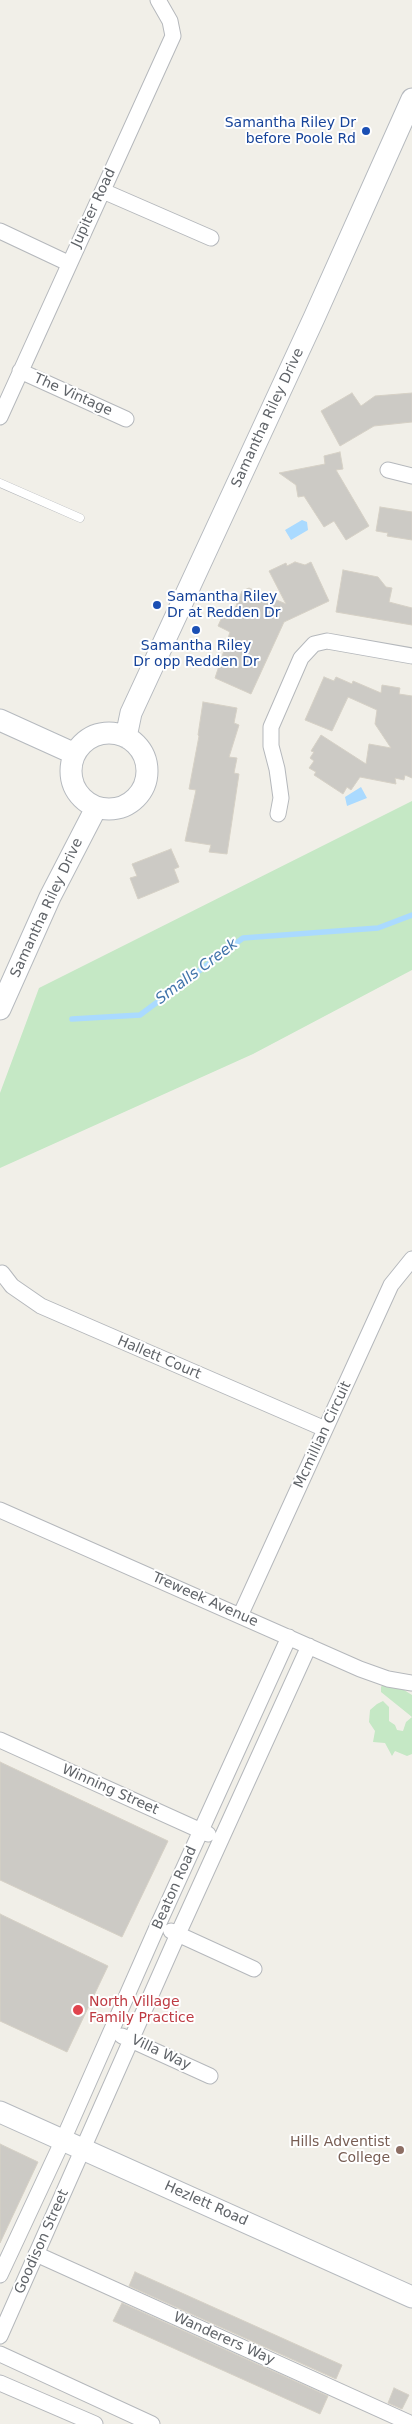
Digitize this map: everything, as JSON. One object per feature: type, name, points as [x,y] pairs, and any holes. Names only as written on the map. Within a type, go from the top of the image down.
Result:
[{"type":"main road","name":"Samantha Riley Drive","points":[[126,737],[131,713],[314,318],[412,99]]},
{"type":"main road","points":[[0,720],[75,754]]},
{"type":"main road","points":[[105,733],[126,737],[135,743],[142,753],[147,775],[144,786],[138,796],[124,806],[107,810],[96,808],[87,803],[74,788],[71,767],[75,754],[86,741],[95,736],[105,733]]},
{"type":"main road","name":"Samantha Riley Drive","points":[[0,1010],[50,897],[96,808]]},
{"type":"main road","name":"Hezlett Road","points":[[0,2112],[412,2297]]},
{"type":"street","name":"Jupiter Road","points":[[0,417],[172,36],[170,21],[158,0]]},
{"type":"street","points":[[103,191],[212,238]]},
{"type":"street","points":[[0,232],[68,263]]},
{"type":"street","name":"The Vintage","points":[[20,371],[126,419]]},
{"type":"street","points":[[388,470],[412,476]]},
{"type":"street","points":[[278,814],[281,798],[277,769],[271,746],[271,727],[301,658],[314,644],[327,640],[412,656]]},
{"type":"street","name":"Mcmillian Circuit","points":[[240,1616],[391,1285],[412,1258]]},
{"type":"street","name":"Hallett Court","points":[[2,1273],[12,1286],[40,1306],[325,1430]]},
{"type":"street","name":"Treweek Avenue","points":[[0,1510],[360,1669],[388,1679],[412,1683]]},
{"type":"street","name":"Beaton Road","points":[[63,2140],[289,1637]]},
{"type":"street","name":"Beaton Road","points":[[83,2149],[309,1646]]},
{"type":"street","name":"Winning Street","points":[[0,1740],[221,1840]]},
{"type":"street","points":[[158,1925],[254,1968]]},
{"type":"street","name":"Villa Way","points":[[112,2031],[210,2076]]},
{"type":"street","name":"Goodison Street","points":[[0,2275],[63,2140]]},
{"type":"street","name":"Goodison Street","points":[[0,2336],[83,2149]]},
{"type":"street","name":"Wanderers Way","points":[[36,2254],[412,2424]]},
{"type":"street","points":[[0,2354],[152,2424]]},
{"type":"street","points":[[0,2383],[94,2424]]},
{"type":"lane","points":[[0,483],[80,518]]},
{"type":"green space","points":[[412,801],[412,970],[253,1054],[0,1168],[0,1093],[39,988]]},
{"type":"green space","points":[[384,1682],[393,1683],[412,1695],[412,1717],[381,1692]]},
{"type":"green space","points":[[383,1701],[389,1707],[389,1721],[395,1725],[397,1730],[403,1731],[406,1722],[412,1717],[412,1754],[407,1756],[395,1751],[392,1756],[385,1743],[373,1742],[375,1731],[369,1722],[370,1710],[377,1704]]},
{"type":"water","points":[[302,520],[307,522],[308,530],[291,540],[285,530]]},
{"type":"water","points":[[361,787],[367,798],[347,806],[345,797]]},
{"type":"building","points":[[352,393],[361,406],[375,396],[412,393],[412,422],[374,426],[340,446],[321,411]]},
{"type":"building","points":[[340,452],[343,469],[336,470],[369,526],[346,540],[334,521],[324,527],[304,496],[298,497],[296,485],[279,473],[325,464],[324,456]]},
{"type":"building","points":[[380,507],[412,512],[412,540],[387,536],[388,533],[376,531]]},
{"type":"building","points":[[295,562],[305,565],[311,562],[329,601],[284,622],[251,694],[215,678],[230,632],[218,626],[226,608],[234,611],[242,591],[249,588],[286,604],[269,571],[286,563],[287,566]]},
{"type":"building","points":[[343,570],[378,577],[386,587],[392,588],[389,602],[412,608],[412,625],[336,612]]},
{"type":"building","points":[[324,677],[334,681],[336,677],[352,684],[353,681],[381,693],[382,685],[400,688],[399,694],[412,696],[412,778],[405,775],[404,780],[395,778],[396,784],[360,777],[351,790],[347,787],[343,794],[314,775],[316,772],[309,768],[314,761],[310,758],[314,752],[311,751],[321,735],[366,764],[369,744],[391,748],[375,724],[377,710],[348,697],[332,731],[305,720]]},
{"type":"building","points":[[203,702],[237,708],[234,723],[239,725],[229,757],[237,758],[234,773],[239,774],[227,854],[209,852],[211,845],[185,841],[196,790],[189,789]]},
{"type":"building","points":[[171,849],[179,867],[174,869],[179,882],[138,899],[130,878],[137,876],[132,864]]},
{"type":"building","points":[[0,1762],[168,1841],[122,1937],[0,1880]]},
{"type":"building","points":[[0,1914],[108,1966],[67,2052],[0,2021]]},
{"type":"building","points":[[0,2144],[38,2162],[0,2243]]},
{"type":"building","points":[[135,2272],[342,2365],[336,2379],[129,2286]]},
{"type":"building","points":[[122,2303],[328,2396],[320,2414],[113,2321]]},
{"type":"building","points":[[394,2388],[409,2395],[402,2409],[388,2403]]},
{"type":"waterway","name":"Smalls Creek","points":[[72,1019],[140,1015],[243,938],[378,928],[412,915]]},
{"type":"place","name":"Samantha Riley Dr before Poole Rd","points":[[366,131]]},
{"type":"place","name":"Samantha Riley Dr at Redden Dr","points":[[157,605]]},
{"type":"place","name":"Samantha Riley Dr opp Redden Dr","points":[[196,630]]},
{"type":"place","name":"North Village Family Practice","points":[[78,2010]]},
{"type":"place","name":"Hills Adventist College","points":[[400,2150]]}]
